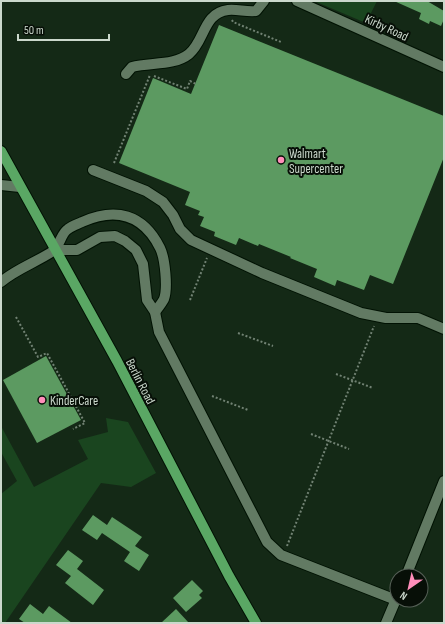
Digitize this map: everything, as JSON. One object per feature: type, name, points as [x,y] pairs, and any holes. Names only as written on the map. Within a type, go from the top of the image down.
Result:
[{"type":"main road","name":"Berlin Road","points":[[1,151],[117,361],[206,532],[256,623]]},
{"type":"street","points":[[126,74],[132,67],[174,61],[190,54],[214,15],[228,10],[256,11],[264,1]]},
{"type":"street","name":"Kirby Road","points":[[297,1],[444,67]]},
{"type":"street","points":[[92,170],[146,191],[163,202],[173,215],[180,229],[190,240],[262,273],[361,313],[386,318],[418,318],[444,329]]},
{"type":"street","points":[[1,185],[20,187]]},
{"type":"street","points":[[1,282],[55,250],[67,229],[92,218],[107,214],[121,214],[132,218],[154,235],[162,250],[165,270],[164,298],[156,312]]},
{"type":"street","points":[[55,250],[77,250],[100,237],[115,236],[125,241],[136,250],[143,264],[147,300],[156,312],[159,332],[267,542],[281,555],[389,596]]},
{"type":"street","points":[[409,568],[444,481]]},
{"type":"street","points":[[386,623],[392,608]]},
{"type":"path","points":[[228,10],[233,22],[281,42]]},
{"type":"path","points":[[114,163],[150,74],[187,89],[190,81],[196,84]]},
{"type":"path","points":[[190,300],[207,258]]},
{"type":"path","points":[[16,317],[38,357],[47,353],[85,423],[73,429]]},
{"type":"path","points":[[287,546],[375,324]]},
{"type":"path","points":[[238,333],[274,346]]},
{"type":"path","points":[[336,374],[373,388]]},
{"type":"path","points":[[212,396],[248,410]]},
{"type":"path","points":[[311,434],[349,449]]},
{"type":"green space","points":[[314,1],[377,1],[366,23]]},
{"type":"green space","points":[[106,418],[128,422],[156,473],[131,487],[101,483],[5,623],[1,623],[1,494],[17,481],[1,452],[1,426],[34,487],[88,459],[78,440],[108,432]]},
{"type":"building","points":[[394,1],[427,1],[444,11],[444,19],[441,26],[430,21],[429,24],[419,19],[421,13]]},
{"type":"building","name":"Walmart Supercenter","points":[[219,25],[444,116],[444,157],[393,284],[370,275],[364,290],[337,280],[335,286],[314,277],[317,269],[290,258],[291,257],[259,244],[258,246],[239,238],[236,245],[214,236],[215,232],[200,226],[204,217],[198,215],[200,211],[185,205],[190,192],[119,163],[153,78],[191,94]]},
{"type":"building","name":"KinderCare","points":[[46,356],[81,420],[37,443],[3,380]]},
{"type":"building","points":[[93,515],[107,525],[112,517],[142,537],[135,546],[149,555],[139,571],[124,561],[130,552],[102,533],[97,540],[82,530]]},
{"type":"building","points":[[68,550],[83,561],[77,569],[104,590],[93,605],[65,583],[71,576],[56,565]]},
{"type":"building","points":[[192,580],[203,591],[199,595],[202,598],[186,612],[173,598]]},
{"type":"building","points":[[30,604],[43,614],[49,606],[72,623],[25,623],[19,619]]},
{"type":"building","points":[[176,609],[189,623],[161,623]]},
{"type":"place","name":"Walmart Supercenter","points":[[281,160]]},
{"type":"place","name":"KinderCare","points":[[42,400]]}]
